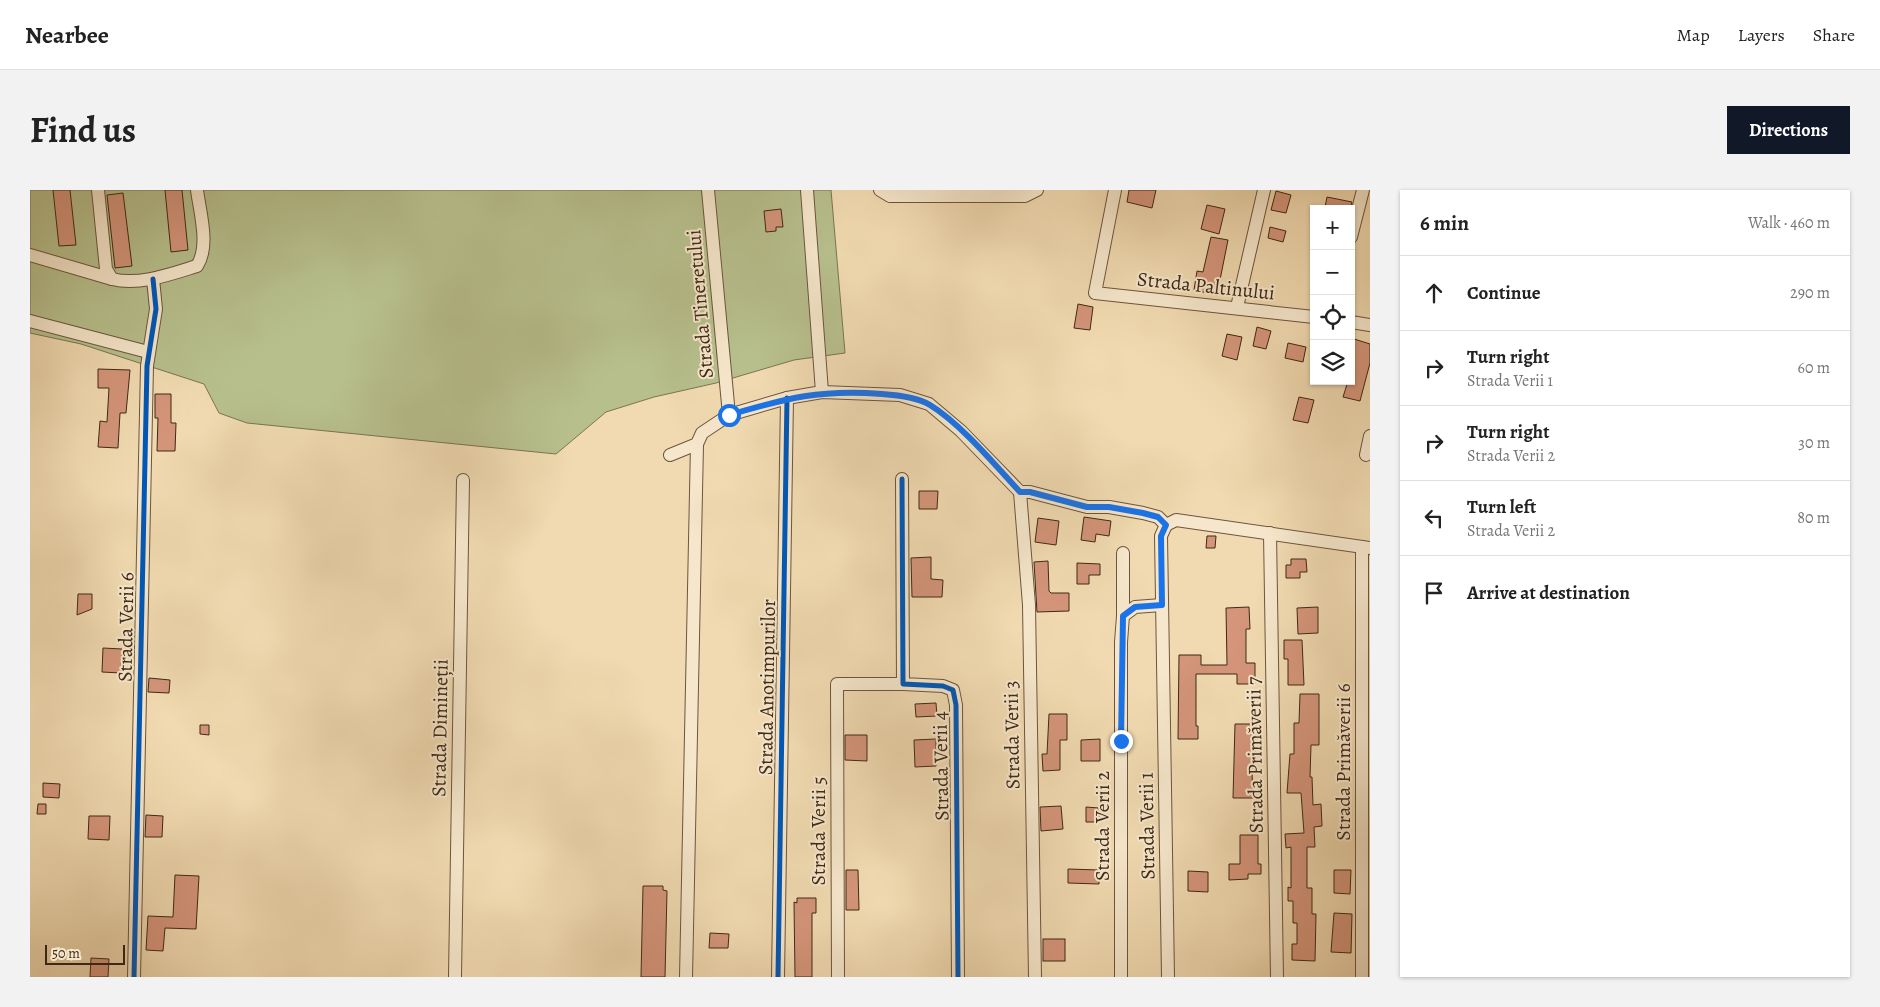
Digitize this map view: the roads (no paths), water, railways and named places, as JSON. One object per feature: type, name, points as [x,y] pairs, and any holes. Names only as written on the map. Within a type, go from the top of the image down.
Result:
[{"type":"street","points":[[98,190],[106,269],[112,279]]},
{"type":"street","points":[[30,255],[121,281],[153,279],[197,266],[202,259],[204,245],[198,190]]},
{"type":"street","name":"Strada Tineretului","points":[[708,190],[729,415]]},
{"type":"street","points":[[807,190],[822,392]]},
{"type":"street","points":[[880,190],[890,196],[1025,196],[1037,190]]},
{"type":"street","name":"Strada Paltinului","points":[[1115,190],[1095,293],[1310,316]]},
{"type":"street","points":[[1237,307],[1264,190]]},
{"type":"street","points":[[1355,221],[1363,190]]},
{"type":"street","name":"Strada Verii 6","points":[[134,977],[148,352],[156,309],[153,279]]},
{"type":"street","points":[[30,321],[148,352]]},
{"type":"street","points":[[1355,323],[1370,325]]},
{"type":"street","points":[[686,977],[697,444],[702,433],[729,415],[787,398],[822,392],[900,395],[929,404],[961,431],[1020,492],[1030,492],[1087,507],[1109,507],[1143,513],[1158,517],[1166,525],[1176,520],[1366,547]]},
{"type":"street","name":"Strada Anotimpurilor","points":[[778,977],[787,398]]},
{"type":"street","points":[[1366,455],[1370,436]]},
{"type":"street","points":[[670,455],[697,444]]},
{"type":"street","points":[[902,479],[903,684]]},
{"type":"street","name":"Strada Dimineții","points":[[455,977],[463,480]]},
{"type":"street","name":"Strada Verii 3","points":[[1020,492],[1029,605],[1035,977]]},
{"type":"street","name":"Strada Verii 1","points":[[1166,525],[1161,536],[1168,977]]},
{"type":"street","name":"Strada Primăverii 7","points":[[1270,533],[1277,977]]},
{"type":"street","points":[[1270,550],[1286,535]]},
{"type":"street","name":"Strada Primăverii 6","points":[[1362,977],[1366,547]]},
{"type":"street","name":"Strada Verii 2","points":[[1121,977],[1121,642],[1123,553]]},
{"type":"street","points":[[1123,616],[1135,607],[1162,605]]},
{"type":"street","name":"Strada Verii 4","points":[[837,684],[903,684],[935,686],[953,690],[956,706],[958,977]]},
{"type":"street","name":"Strada Verii 5","points":[[837,684],[838,977]]}]
